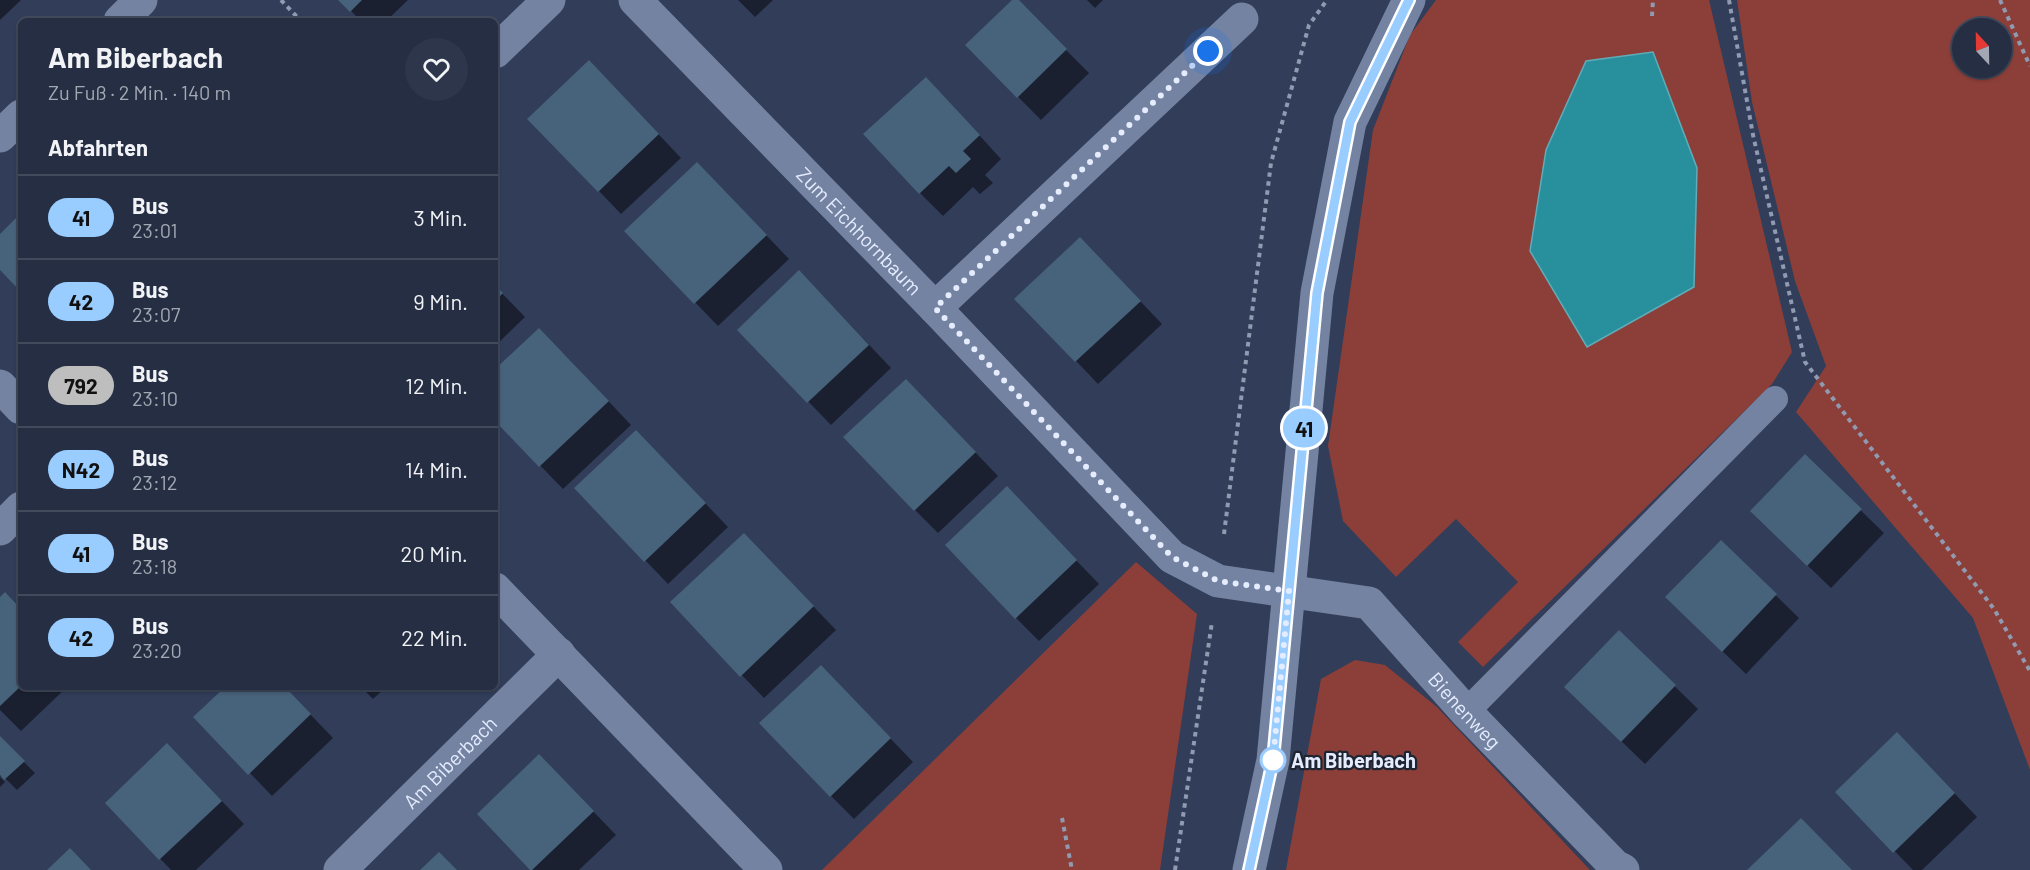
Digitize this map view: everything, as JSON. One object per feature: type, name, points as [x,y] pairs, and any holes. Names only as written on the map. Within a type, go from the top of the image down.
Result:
[{"type":"street","points":[[123,18],[141,0]]},
{"type":"street","points":[[498,49],[549,0]]},
{"type":"street","name":"Zum Eichhornbaum","points":[[635,0],[935,308],[1172,557],[1218,581],[1289,591]]},
{"type":"street","points":[[1249,870],[1273,760],[1317,293],[1350,122],[1409,0]]},
{"type":"street","points":[[935,308],[1242,19]]},
{"type":"street","points":[[0,136],[18,119]]},
{"type":"street","points":[[0,386],[18,405]]},
{"type":"street","points":[[0,529],[18,511]]},
{"type":"street","name":"Bienenweg","points":[[1289,591],[1369,603],[1466,712],[1615,866],[1623,870]]},
{"type":"street","points":[[498,592],[766,870]]},
{"type":"street","name":"Am Biberbach","points":[[340,870],[559,654]]},
{"type":"lane","points":[[1466,712],[1775,399]]},
{"type":"path","points":[[281,0],[298,18]]},
{"type":"path","points":[[1175,870],[1218,581],[1271,162],[1309,26],[1327,0]]},
{"type":"path","points":[[1652,16],[1653,0]]},
{"type":"path","points":[[1729,0],[1752,135],[1805,362],[1994,609],[2030,671]]},
{"type":"path","points":[[2000,0],[2030,66]]},
{"type":"path","points":[[1062,818],[1072,870]]},
{"type":"shaded area","points":[[1436,0],[1709,0],[1792,352],[1772,384],[1483,667],[1458,642],[1518,582],[1456,519],[1396,577],[1343,521],[1328,446],[1373,130],[1410,35]]},
{"type":"shaded area","points":[[1737,0],[2030,0],[2030,770],[1973,618],[1796,412],[1826,366],[1795,281],[1752,102]]},
{"type":"shaded area","points":[[1653,52],[1697,168],[1694,287],[1587,347],[1530,251],[1546,150],[1586,61]]},
{"type":"shaded area","points":[[1136,562],[1197,614],[1160,870],[822,870]]},
{"type":"shaded area","points":[[1355,660],[1385,665],[1437,707],[1590,870],[1286,870],[1321,679]]},
{"type":"building","points":[[338,0],[362,0],[350,12]]},
{"type":"building","points":[[1012,0],[1019,0],[1067,49],[1017,98],[965,45]]},
{"type":"building","points":[[589,60],[659,134],[598,192],[527,119]]},
{"type":"building","points":[[926,77],[980,135],[963,151],[971,159],[956,173],[949,166],[919,194],[863,134]]},
{"type":"building","points":[[697,162],[767,235],[694,304],[624,231]]},
{"type":"building","points":[[18,216],[18,289],[0,270],[0,234]]},
{"type":"building","points":[[1080,237],[1141,301],[1075,362],[1014,299]]},
{"type":"building","points":[[799,270],[869,345],[807,403],[737,330]]},
{"type":"building","points":[[498,288],[503,293],[498,298]]},
{"type":"building","points":[[539,328],[609,401],[539,467],[498,424],[498,366]]},
{"type":"building","points":[[906,379],[976,452],[914,511],[843,437]]},
{"type":"building","points":[[636,430],[706,503],[644,562],[574,488]]},
{"type":"building","points":[[1805,454],[1862,509],[1807,566],[1750,511]]},
{"type":"building","points":[[1007,486],[1077,560],[1015,619],[945,545]]},
{"type":"building","points":[[744,533],[814,606],[740,677],[670,602]]},
{"type":"building","points":[[1721,540],[1777,594],[1722,652],[1665,597]]},
{"type":"building","points":[[5,592],[18,606],[18,689],[0,706],[0,597]]},
{"type":"building","points":[[1619,630],[1676,685],[1621,742],[1564,687]]},
{"type":"building","points":[[821,665],[891,738],[830,797],[759,723]]},
{"type":"building","points":[[222,690],[288,690],[311,714],[248,775],[193,717]]},
{"type":"building","points":[[1897,732],[1955,793],[1893,853],[1835,792]]},
{"type":"building","points":[[0,736],[25,761],[4,780],[0,775]]},
{"type":"building","points":[[167,743],[222,801],[159,860],[105,803]]},
{"type":"building","points":[[539,754],[594,811],[530,870],[477,814]]},
{"type":"building","points":[[1801,818],[1852,870],[1747,870]]},
{"type":"building","points":[[70,848],[91,870],[47,870]]},
{"type":"building","points":[[439,852],[457,870],[420,870]]},
{"type":"bus line","name":"41","points":[[1249,870],[1273,760],[1317,293],[1350,122],[1409,0]]},
{"type":"place","name":"Am Biberbach","points":[[1273,760]]},
{"type":"route","points":[[1208,51],[935,308],[1172,557],[1218,581],[1289,591],[1273,760]]}]
